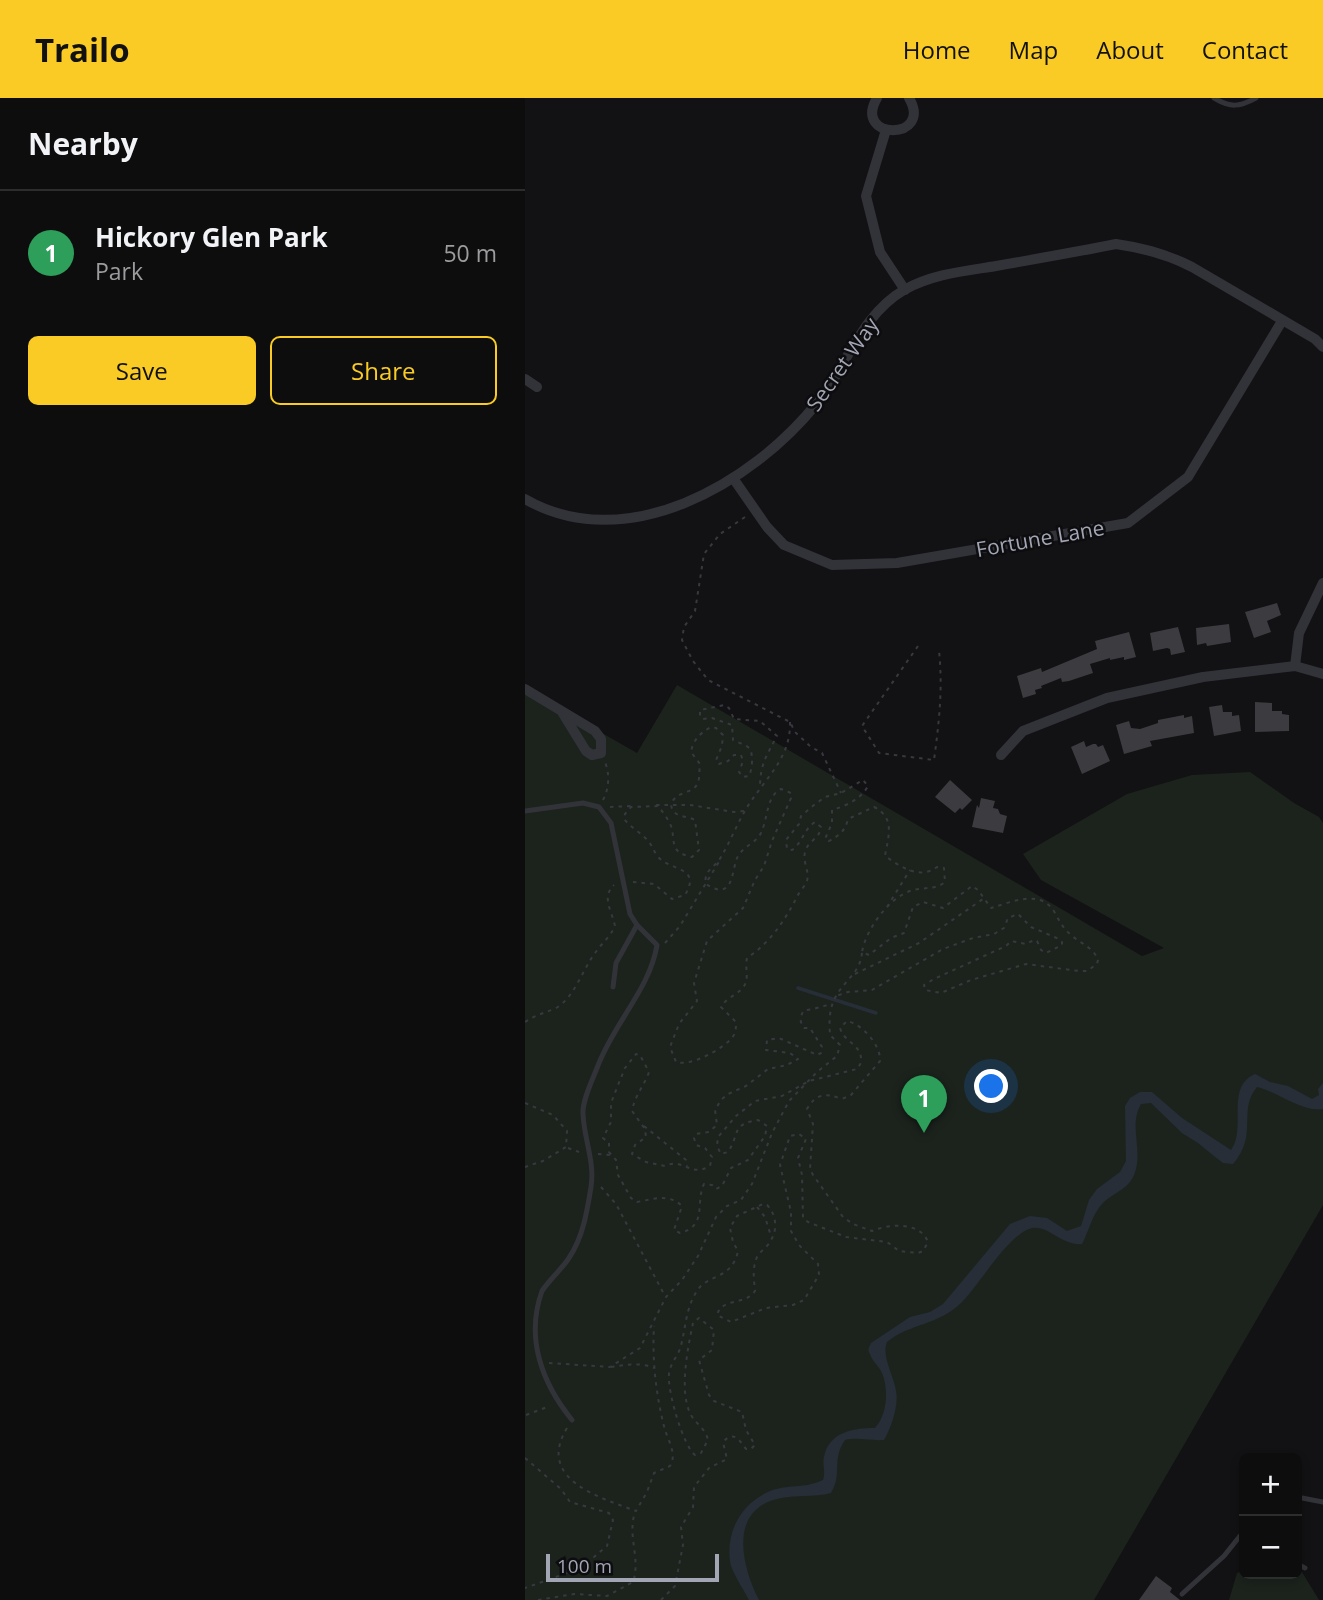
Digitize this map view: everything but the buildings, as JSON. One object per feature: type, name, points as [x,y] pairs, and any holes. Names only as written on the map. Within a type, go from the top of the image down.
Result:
[{"type":"street","points":[[877,98],[872,108],[875,121],[886,130],[899,131],[909,123],[913,111],[909,98]]},
{"type":"street","points":[[886,130],[866,195],[880,253],[905,290]]},
{"type":"street","name":"Secret Way","points":[[525,499],[544,510],[562,515],[618,521],[656,513],[693,500],[733,478],[789,435],[832,383],[868,322],[885,304],[905,290],[942,275],[1116,244],[1145,248],[1171,256],[1323,346]]},
{"type":"street","name":"Fortune Lane","points":[[733,478],[784,545],[832,565],[897,563],[1128,523],[1188,477],[1282,321]]},
{"type":"street","points":[[525,379],[537,387]]},
{"type":"street","points":[[1295,666],[1299,632],[1323,583]]},
{"type":"street","points":[[1001,755],[1023,731],[1107,698],[1203,677],[1295,666],[1323,674]]},
{"type":"street","points":[[525,689],[595,731],[601,739],[601,753],[592,755],[586,751],[562,712]]},
{"type":"lane","points":[[1214,98],[1228,106],[1242,106],[1256,98]]},
{"type":"lane","points":[[525,811],[583,803],[599,807],[611,823],[630,914],[636,925],[657,945],[654,964],[612,1034],[597,1068],[583,1112],[592,1183],[579,1239],[569,1259],[543,1289],[534,1304],[530,1321],[533,1357],[546,1388],[572,1420]]},
{"type":"lane","points":[[613,987],[616,963],[636,925]]},
{"type":"lane","points":[[1302,1498],[1323,1502]]},
{"type":"lane","points":[[1182,1594],[1239,1540]]},
{"type":"path","points":[[755,510],[720,534],[704,554],[695,611],[684,627],[682,640],[693,661],[708,680],[790,722],[795,732],[822,753],[841,793]]},
{"type":"path","points":[[918,646],[862,726],[880,752],[934,760],[940,715],[939,651]]},
{"type":"path","points":[[601,753],[608,769],[608,786],[599,807],[656,806],[661,809],[670,824],[671,841],[684,855],[692,856],[699,850],[695,820],[674,814],[671,804],[678,794],[696,787],[700,764],[691,752],[692,744],[711,727],[716,728],[723,735],[716,760],[719,764],[734,755],[741,755],[743,761],[739,772],[743,777],[749,776],[751,771],[751,750],[733,740],[732,724],[712,718],[703,719],[700,710],[723,705],[729,708],[734,719],[760,721],[777,736],[769,746],[761,767],[760,788]]},
{"type":"path","points":[[656,950],[680,926],[745,811],[782,758],[790,738],[790,722]]},
{"type":"path","points":[[706,884],[719,890],[731,882],[737,858],[745,847],[760,835],[772,797],[781,789],[791,793],[764,866],[743,908],[705,947],[694,983],[697,1001],[680,1024],[670,1046],[676,1062],[683,1064],[705,1056],[732,1038],[737,1030],[736,1022],[723,1012],[721,1007],[741,990],[747,979],[747,958],[765,947],[791,911],[807,881],[803,859],[806,848],[817,838],[821,827],[815,822],[802,834],[800,844],[792,850],[787,849],[786,840],[799,824],[801,816],[825,797],[841,793],[863,780],[868,786],[867,790],[846,807],[832,810],[832,823],[825,839],[828,841],[841,834],[848,818],[874,807],[888,818],[890,826],[885,856],[905,869],[922,874],[937,867],[944,868],[945,882],[939,887],[900,895],[886,908]]},
{"type":"path","points":[[525,1022],[536,1014],[557,1007],[567,998],[595,952],[610,935],[615,926],[607,902],[609,890],[623,881],[654,884],[672,899],[685,895],[689,887],[689,876],[686,872],[663,861],[651,844],[624,819],[631,807],[671,804],[745,811]]},
{"type":"path","points":[[706,884],[707,871],[720,859]]},
{"type":"path","points":[[610,1367],[640,1348],[666,1297],[690,1269],[716,1217],[727,1206],[741,1200],[752,1184],[772,1133],[789,1101],[837,1056],[840,1045],[830,1035],[829,1019],[836,996],[862,963],[864,942],[911,870]]},
{"type":"path","points":[[836,996],[872,990],[943,949],[973,938],[995,934],[1004,928],[1013,914],[1018,914],[1031,928],[1059,939],[1062,945],[1046,953],[1041,950],[1037,941],[1026,944],[1011,941],[1006,946],[934,979],[924,985],[925,990],[941,993],[971,980],[1026,964],[1087,971],[1097,964],[1097,956],[1066,931],[1048,904],[1022,897],[991,908],[972,886],[943,908],[923,902],[913,907],[904,933],[891,938],[869,955],[862,952]]},
{"type":"path","points":[[853,975],[919,943],[983,898]]},
{"type":"path","points":[[643,1125],[646,1137],[635,1145],[632,1154],[646,1162],[665,1166],[672,1163],[695,1171],[703,1171],[711,1166],[712,1157],[694,1141],[696,1134],[709,1132],[717,1125],[715,1110],[721,1100],[768,1069],[787,1065],[798,1059],[790,1053],[766,1050],[767,1040],[779,1038],[817,1055],[821,1054],[822,1047],[810,1028],[804,1028],[801,1015],[804,1010],[817,1010],[827,1004],[833,1004]]},
{"type":"path","points":[[661,1600],[675,1586],[683,1545],[681,1527],[693,1507],[694,1487],[709,1468],[727,1459],[723,1442],[727,1437],[740,1439],[746,1449],[755,1445],[754,1439],[746,1430],[742,1412],[714,1401],[709,1395],[699,1360],[710,1354],[715,1338],[714,1330],[699,1318],[693,1323],[686,1359],[686,1400],[689,1413],[706,1432],[708,1440],[706,1447],[698,1455],[689,1450],[676,1416],[668,1377],[680,1349],[688,1311],[697,1290],[727,1272],[737,1259],[739,1251],[733,1242],[730,1228],[737,1216],[767,1205],[773,1212],[776,1224],[772,1240],[757,1255],[754,1270],[755,1291],[745,1300],[728,1303],[719,1308],[717,1315],[731,1322],[767,1308],[793,1305],[804,1300],[818,1275],[818,1264],[799,1245],[791,1231],[791,1212],[780,1165],[787,1141],[794,1133],[806,1139],[798,1158],[802,1175],[803,1218],[846,1237],[887,1242],[899,1251],[919,1253],[926,1248],[928,1242],[926,1236],[918,1230],[886,1225],[872,1231],[853,1224],[843,1217],[810,1169],[813,1130],[807,1109],[817,1097],[831,1094],[842,1099],[856,1089],[880,1061],[870,1038],[855,1022],[847,1021],[841,1025],[840,1032],[859,1050],[861,1063],[850,1072],[809,1081],[782,1096],[755,1101],[725,1127],[718,1138],[717,1146],[721,1154],[731,1148],[736,1130],[742,1124],[758,1119],[767,1126],[765,1136],[748,1160],[731,1168],[722,1186],[716,1189],[712,1185],[704,1184],[700,1192],[702,1204],[699,1215],[690,1229],[680,1233],[674,1230],[682,1206],[666,1197],[637,1202],[631,1198],[618,1175],[616,1160],[611,1155],[609,1143],[603,1138],[611,1122],[611,1103],[625,1068],[636,1054],[642,1058],[649,1072],[645,1084],[634,1098],[632,1111],[643,1125],[686,1160],[687,1167]]},
{"type":"path","points":[[525,1104],[542,1109],[562,1123],[566,1131],[566,1147]]},
{"type":"path","points":[[566,1147],[575,1152],[611,1155]]},
{"type":"path","points":[[525,1167],[543,1161],[566,1147]]},
{"type":"path","points":[[592,1183],[602,1188],[616,1204],[666,1297]]},
{"type":"path","points":[[757,1207],[765,1217],[772,1240]]},
{"type":"path","points":[[538,1600],[574,1594],[607,1596],[633,1581],[636,1573],[631,1525],[654,1473],[670,1466],[673,1455],[659,1409],[653,1355],[654,1325]]},
{"type":"path","points":[[533,1357],[558,1365],[610,1367],[635,1364],[655,1369]]},
{"type":"path","points":[[525,1417],[556,1401]]},
{"type":"path","points":[[572,1420],[557,1451],[558,1463],[564,1473],[599,1497],[636,1511]]},
{"type":"path","points":[[525,1458],[561,1489],[570,1502],[609,1513],[614,1520],[607,1546],[594,1557],[567,1573],[525,1588]]},
{"type":"shaded area","points":[[677,685],[1142,956],[1164,948],[1041,880],[1023,854],[1127,794],[1192,775],[1250,772],[1319,817],[1323,823],[1323,1205],[1094,1600],[525,1600],[525,689],[637,753]]},
{"type":"shaded area","points":[[1255,1074],[1270,1082],[1288,1086],[1312,1099],[1319,1095],[1318,1089],[1323,1083],[1323,1109],[1298,1105],[1257,1087],[1248,1105],[1245,1143],[1233,1164],[1223,1163],[1182,1133],[1151,1103],[1141,1104],[1136,1121],[1137,1166],[1134,1175],[1128,1184],[1099,1208],[1082,1244],[1067,1242],[1044,1229],[1032,1228],[1023,1232],[1004,1249],[953,1310],[887,1342],[887,1360],[897,1397],[894,1417],[887,1435],[884,1440],[845,1440],[839,1454],[831,1493],[777,1499],[761,1505],[751,1515],[745,1528],[744,1557],[759,1600],[749,1600],[730,1561],[731,1539],[738,1519],[751,1503],[770,1491],[823,1480],[824,1457],[831,1442],[843,1433],[875,1428],[879,1423],[886,1394],[882,1373],[869,1351],[871,1343],[910,1317],[930,1312],[943,1304],[1010,1224],[1030,1216],[1047,1218],[1067,1231],[1081,1226],[1089,1200],[1097,1189],[1120,1172],[1126,1161],[1125,1106],[1130,1098],[1140,1092],[1152,1092],[1182,1118],[1231,1150],[1237,1131],[1241,1088],[1246,1080]]},
{"type":"shaded area","points":[[1239,1572],[1239,1579],[1302,1579],[1302,1572],[1319,1600],[1229,1600]]},
{"type":"waterway","points":[[798,988],[876,1013]]},
{"type":"place","name":"Hickory Glen Park","points":[[924,1133]]}]
